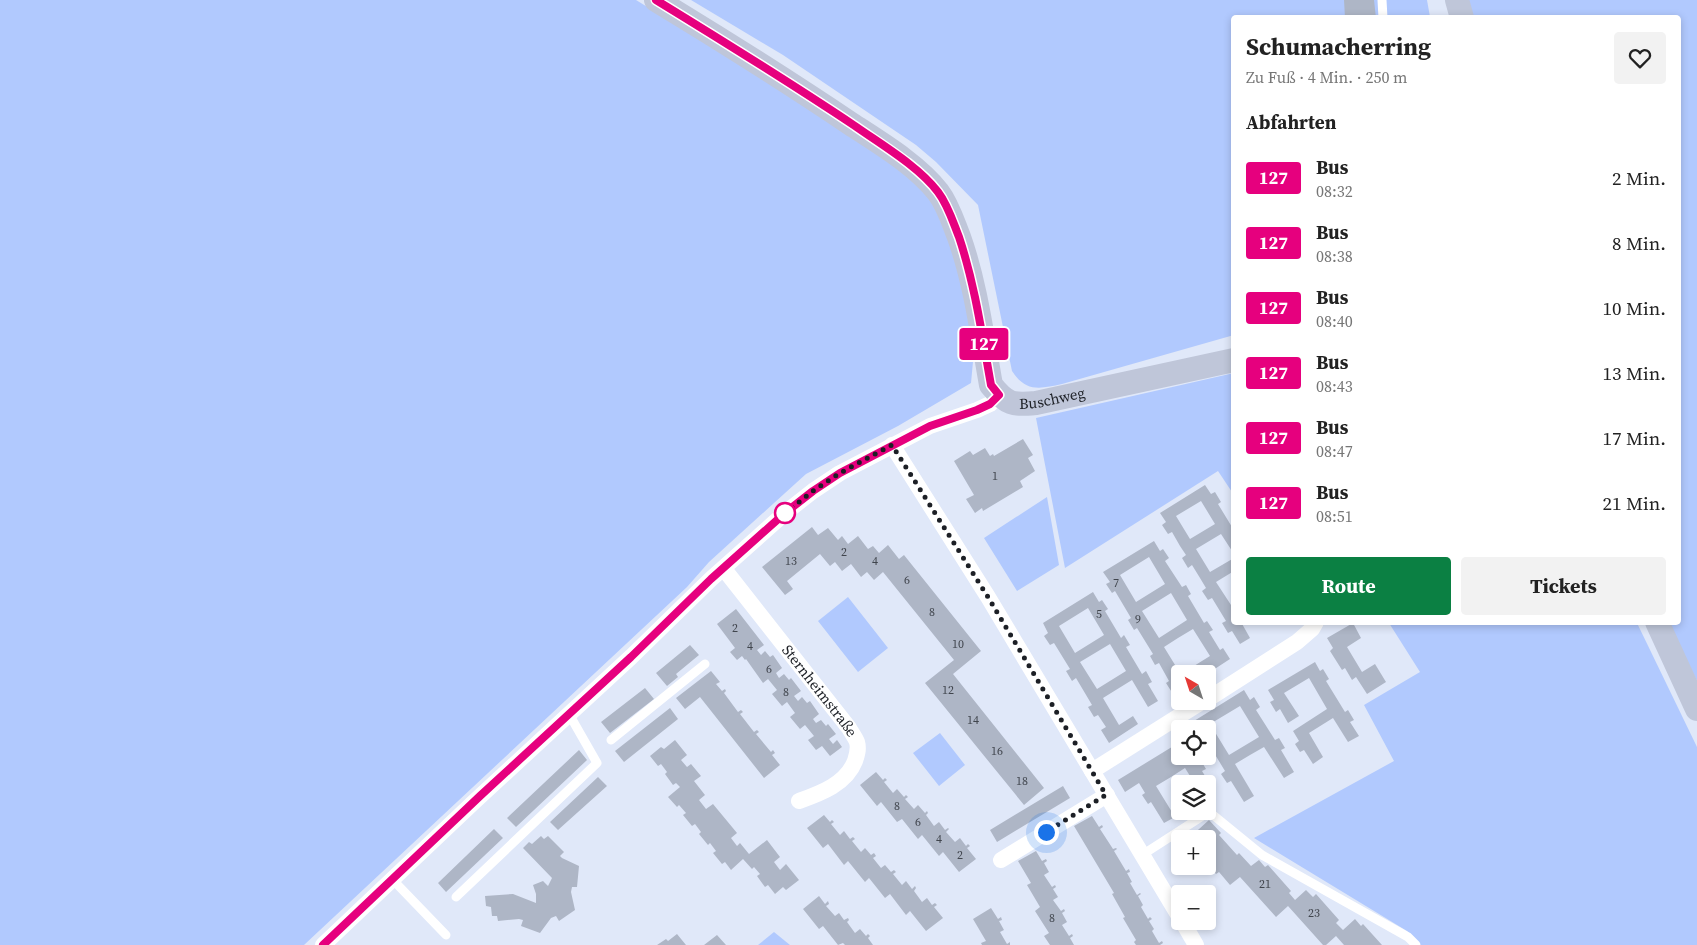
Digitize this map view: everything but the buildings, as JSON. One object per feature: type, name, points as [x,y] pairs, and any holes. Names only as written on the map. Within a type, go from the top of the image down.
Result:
[{"type":"street","points":[[656,0],[784,79],[921,173],[938,193],[953,219],[978,305],[991,385],[999,395]]},
{"type":"street","points":[[1457,0],[1461,15]]},
{"type":"street","name":"Buschweg","points":[[323,945],[711,579],[785,513],[840,473],[930,426],[990,404],[999,395],[1014,404],[1036,403],[1231,361]]},
{"type":"street","points":[[892,445],[988,597],[1171,903]]},
{"type":"street","name":"Sternheimstraße","points":[[724,569],[849,728],[857,741],[858,753],[851,771],[827,790],[799,801]]},
{"type":"street","points":[[1216,693],[1297,642],[1314,625]]},
{"type":"street","points":[[1658,625],[1697,709]]},
{"type":"street","points":[[1092,771],[1189,710]]},
{"type":"street","points":[[1001,860],[1106,795]]},
{"type":"street","points":[[1187,930],[1196,945]]},
{"type":"lane","points":[[1382,0],[1383,15]]},
{"type":"lane","points":[[611,740],[705,664]]},
{"type":"lane","points":[[456,897],[597,762],[569,714]]},
{"type":"lane","points":[[1142,855],[1204,815],[1213,815],[1262,855],[1408,937],[1416,945]]},
{"type":"lane","points":[[392,879],[446,935]]},
{"type":"shaded area","points":[[0,0],[636,0],[844,128],[903,170],[932,200],[959,267],[974,351],[971,383],[898,426],[806,474],[709,562],[687,587],[304,945],[0,945]]},
{"type":"shaded area","points":[[691,0],[1427,0],[1430,15],[1231,15],[1231,336],[1062,384],[1040,388],[1022,383],[1012,371],[978,205],[936,162],[916,145],[783,55]]},
{"type":"shaded area","points":[[1467,0],[1697,0],[1697,681],[1670,625],[1681,625],[1681,15],[1471,15]]},
{"type":"shaded area","points":[[1231,374],[1231,490],[1218,471],[1065,568],[1036,418]]},
{"type":"shaded area","points":[[1047,497],[1059,565],[1017,591],[984,538]]},
{"type":"shaded area","points":[[848,597],[888,648],[858,672],[818,621]]},
{"type":"shaded area","points":[[1390,625],[1638,625],[1697,747],[1697,945],[1420,945],[1407,931],[1254,838],[1394,761],[1364,705],[1420,672]]},
{"type":"shaded area","points":[[940,733],[965,765],[939,786],[913,753]]},
{"type":"shaded area","points":[[774,932],[790,945],[758,945]]},
{"type":"bus line","name":"127","points":[[323,945],[480,796],[631,657],[711,579],[785,513],[840,473],[930,426],[990,404],[999,395],[991,385],[978,305],[953,219],[938,193],[921,173],[784,79],[656,0]]},
{"type":"route","points":[[785,513],[840,473],[892,445],[988,597],[1106,795],[1046,832]]}]
